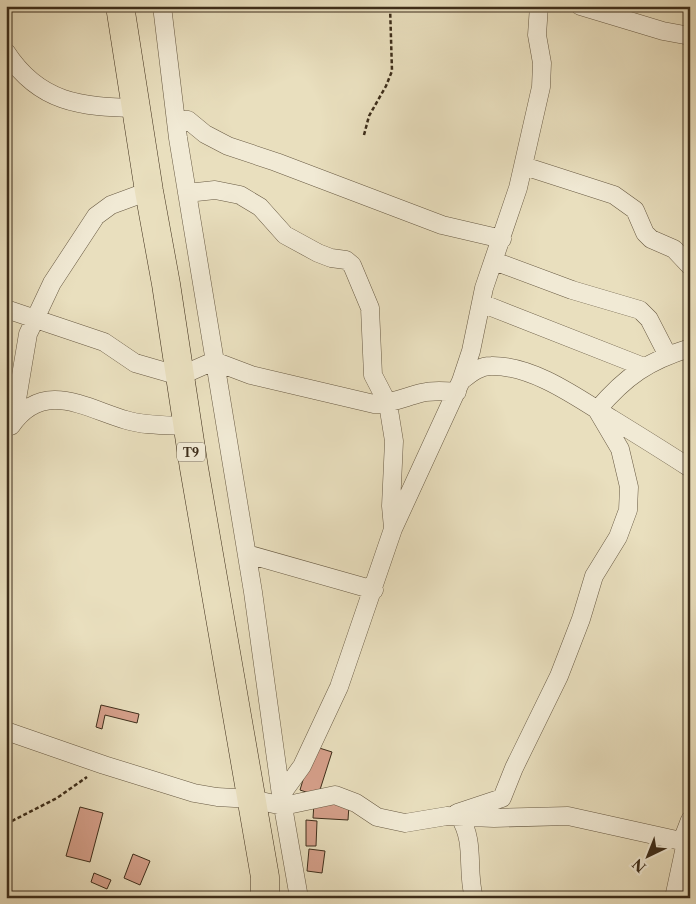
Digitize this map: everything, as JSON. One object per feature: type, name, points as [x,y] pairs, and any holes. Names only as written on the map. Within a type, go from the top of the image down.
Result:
[{"type":"highway","name":"T9","points":[[120,6],[188,426],[265,877],[265,898]]},
{"type":"street","points":[[162,6],[187,193],[247,554],[282,800],[299,898]]},
{"type":"street","points":[[282,800],[302,766],[340,687],[394,529],[459,387],[481,303],[524,166],[525,152],[541,87],[542,63],[537,36],[539,6]]},
{"type":"street","points":[[580,6],[663,32],[690,36]]},
{"type":"street","points":[[6,52],[33,83],[50,94],[78,104],[105,108],[137,108]]},
{"type":"street","points":[[176,119],[188,120],[205,134],[228,146],[276,162],[442,225],[502,239]]},
{"type":"street","points":[[524,166],[614,195],[635,210],[645,233],[651,239],[674,249],[690,266]]},
{"type":"street","points":[[187,193],[215,190],[240,195],[260,208],[285,235],[331,258],[346,260],[352,266],[370,308],[373,375],[388,404],[394,441],[392,499],[394,529]]},
{"type":"street","points":[[10,428],[28,334],[66,259],[96,216],[111,204],[149,191]]},
{"type":"street","points":[[494,261],[563,287],[640,310],[649,319],[666,354]]},
{"type":"street","points":[[481,303],[644,367]]},
{"type":"street","points":[[6,309],[104,342],[135,362],[180,376],[214,361],[251,375],[374,404],[388,404],[423,393],[459,387],[477,369],[490,365],[505,367],[542,378],[570,391],[690,468]]},
{"type":"street","points":[[597,410],[624,381],[644,367],[666,354],[690,348]]},
{"type":"street","points":[[10,428],[27,410],[43,402],[61,399],[128,421],[188,426]]},
{"type":"street","points":[[453,816],[502,798],[506,793],[514,768],[559,676],[581,619],[594,576],[618,537],[624,521],[630,487],[620,449],[597,410]]},
{"type":"street","points":[[247,554],[374,590]]},
{"type":"street","points":[[6,731],[104,765],[194,793],[217,797],[282,800],[334,795],[345,797],[378,817],[405,823],[453,816],[494,818],[568,816],[686,842]]},
{"type":"street","points":[[453,816],[467,828],[474,898]]},
{"type":"street","points":[[674,898],[690,820]]},
{"type":"path","points":[[364,135],[369,116],[383,92],[392,71],[390,6]]},
{"type":"path","points":[[6,824],[57,798],[104,765]]},
{"type":"building","points":[[101,705],[139,714],[137,723],[105,715],[102,729],[96,727]]},
{"type":"building","points":[[313,746],[332,752],[318,796],[300,790]]},
{"type":"building","points":[[314,803],[349,805],[348,820],[313,818]]},
{"type":"building","points":[[80,807],[103,813],[90,862],[66,856]]},
{"type":"building","points":[[306,820],[317,821],[316,846],[306,846]]},
{"type":"building","points":[[309,849],[325,851],[322,873],[307,871]]},
{"type":"building","points":[[133,854],[150,861],[140,885],[124,878]]},
{"type":"building","points":[[94,873],[111,880],[107,889],[91,882]]}]
